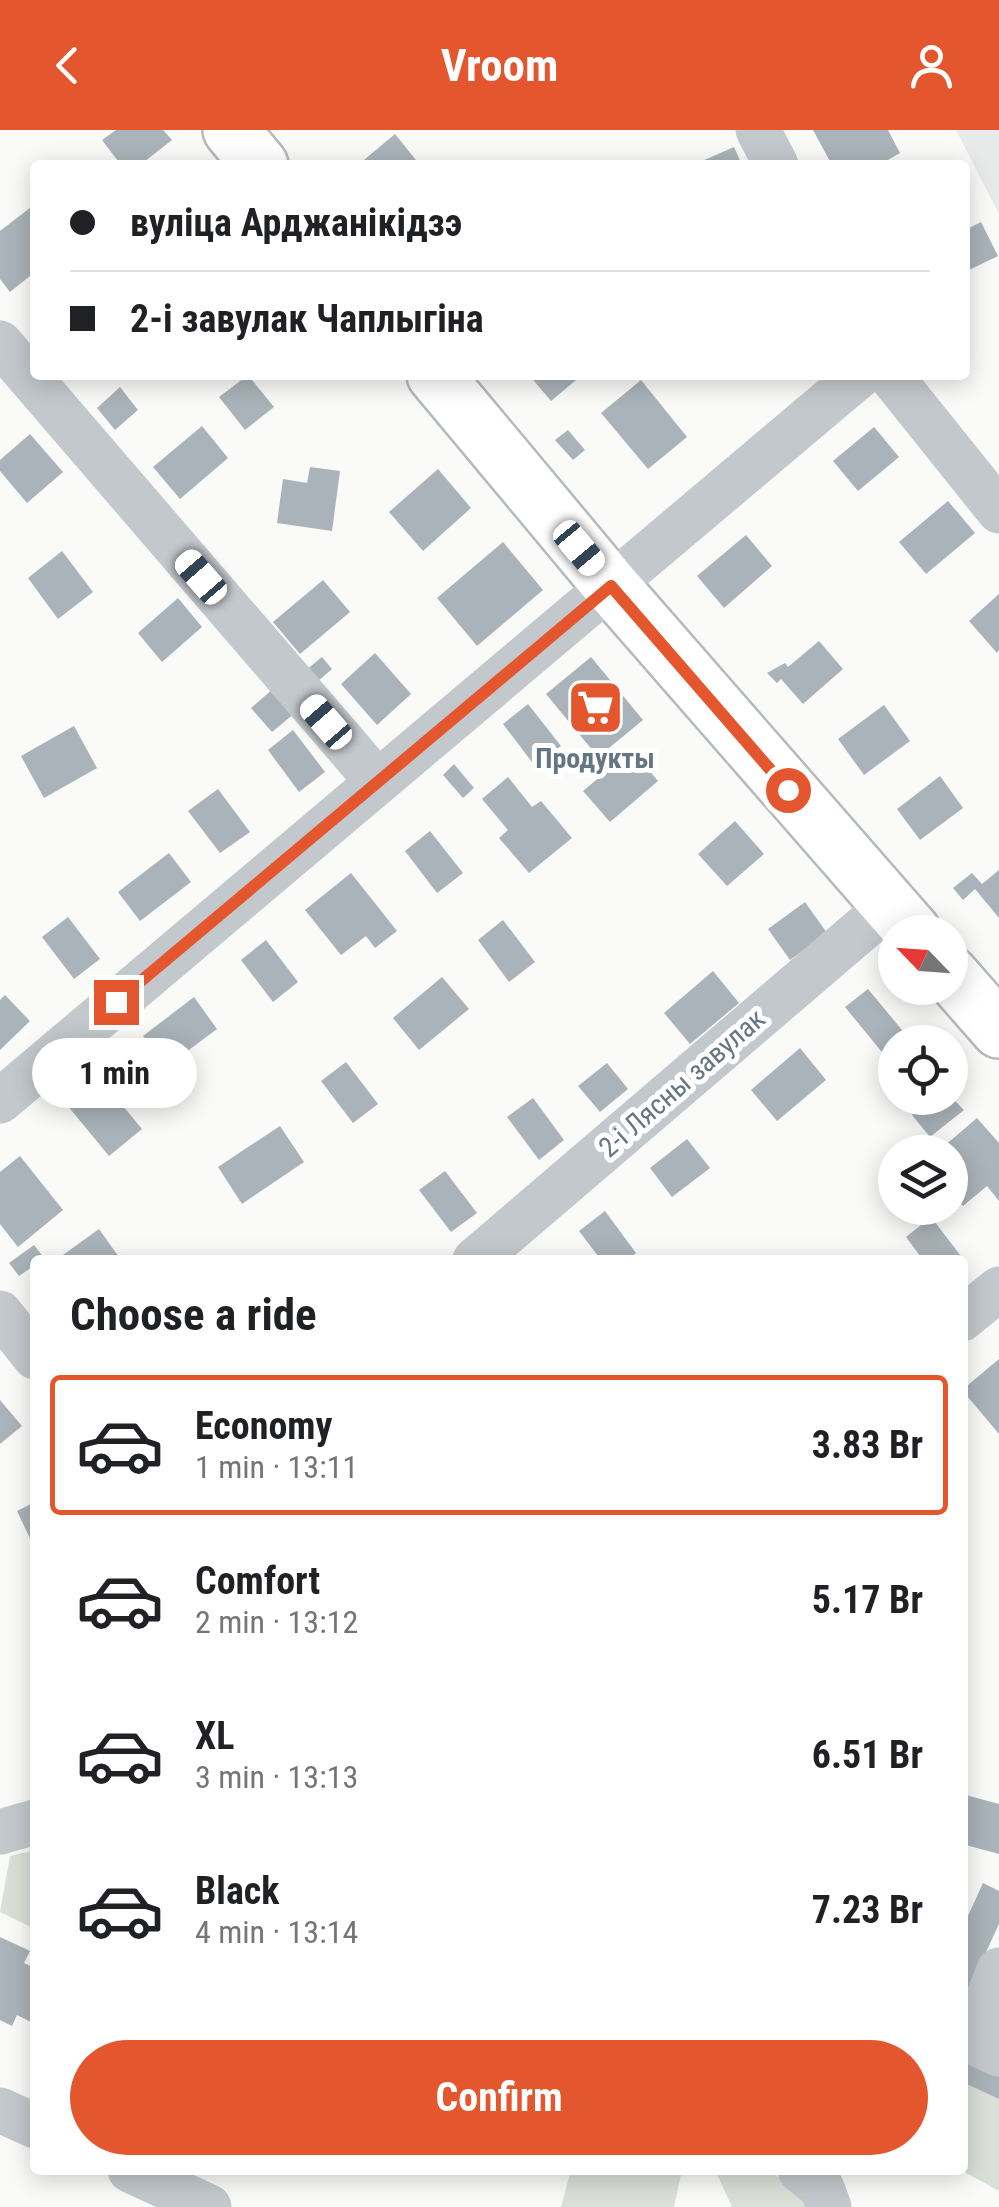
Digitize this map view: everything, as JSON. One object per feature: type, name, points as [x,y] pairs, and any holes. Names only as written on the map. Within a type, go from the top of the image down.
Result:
[{"type":"main road","points":[[231,130],[256,160]]},
{"type":"main road","points":[[439,380],[611,586],[898,915]]},
{"type":"main road","points":[[968,995],[999,1030]]},
{"type":"street","points":[[758,130],[773,160]]},
{"type":"street","points":[[0,343],[30,378]]},
{"type":"street","points":[[32,380],[376,781]]},
{"type":"street","points":[[0,1101],[854,380]]},
{"type":"street","points":[[894,380],[999,511]]},
{"type":"street","name":"2-і Лясны завулак","points":[[481,1255],[878,937]]},
{"type":"street","points":[[968,1314],[999,1288]]},
{"type":"street","points":[[0,1313],[30,1351]]},
{"type":"street","points":[[0,1832],[30,1823]]},
{"type":"street","points":[[999,1970],[971,2042],[999,2054]]},
{"type":"street","points":[[0,2110],[30,2124]]},
{"type":"street","points":[[141,2175],[209,2207]]},
{"type":"street","points":[[806,2175],[822,2188],[829,2207]]},
{"type":"shaded area","points":[[956,130],[999,130],[999,214]]},
{"type":"shaded area","points":[[30,1851],[30,1927],[0,1912],[10,1856]]},
{"type":"shaded area","points":[[968,2084],[999,2099],[999,2191],[968,2174]]},
{"type":"shaded area","points":[[570,2175],[681,2175],[674,2207],[561,2207]]},
{"type":"shaded area","points":[[717,2175],[775,2175],[816,2207],[732,2207]]},
{"type":"building","points":[[116,130],[163,130],[172,140],[146,160],[117,160],[102,140]]},
{"type":"building","points":[[813,130],[888,130],[900,153],[888,160],[829,160]]},
{"type":"building","points":[[395,134],[416,160],[364,160]]},
{"type":"building","points":[[734,147],[740,160],[704,160]]},
{"type":"building","points":[[30,208],[30,276],[10,292],[0,279],[0,231]]},
{"type":"building","points":[[981,222],[998,256],[970,270],[970,228]]},
{"type":"building","points":[[241,380],[252,380],[274,407],[245,430],[219,397]]},
{"type":"building","points":[[533,380],[576,380],[551,401]]},
{"type":"building","points":[[641,380],[687,437],[648,469],[601,413]]},
{"type":"building","points":[[120,387],[138,410],[115,430],[97,408]]},
{"type":"building","points":[[202,426],[228,458],[180,499],[153,467]]},
{"type":"building","points":[[874,427],[899,457],[858,491],[833,461]]},
{"type":"building","points":[[568,430],[585,450],[573,460],[555,440]]},
{"type":"building","points":[[30,434],[63,472],[27,503],[0,471],[0,460]]},
{"type":"building","points":[[310,467],[340,471],[332,531],[277,523],[283,479],[307,483]]},
{"type":"building","points":[[438,469],[471,508],[423,551],[389,512]]},
{"type":"building","points":[[948,501],[975,533],[926,574],[899,542]]},
{"type":"building","points":[[746,535],[772,566],[724,608],[697,576]]},
{"type":"building","points":[[503,542],[543,590],[477,646],[437,598]]},
{"type":"building","points":[[62,551],[93,592],[58,619],[28,578]]},
{"type":"building","points":[[323,580],[350,612],[300,654],[273,622]]},
{"type":"building","points":[[999,594],[999,650],[997,653],[969,621]]},
{"type":"building","points":[[178,598],[202,627],[162,662],[138,633]]},
{"type":"building","points":[[819,641],[843,669],[803,704],[781,679],[777,683],[767,673],[785,663],[788,667]]},
{"type":"building","points":[[375,653],[411,694],[377,725],[341,684]]},
{"type":"building","points":[[322,657],[332,669],[317,682],[306,670]]},
{"type":"building","name":"Продукты","points":[[591,657],[643,720],[598,757],[546,694]]},
{"type":"building","points":[[274,688],[295,713],[272,732],[251,708]]},
{"type":"building","points":[[528,704],[561,746],[535,766],[503,724]]},
{"type":"building","points":[[884,705],[910,741],[864,775],[838,739]]},
{"type":"building","points":[[74,726],[97,768],[44,798],[21,756]]},
{"type":"building","points":[[293,730],[325,772],[299,792],[268,750]]},
{"type":"building","points":[[632,750],[658,781],[610,822],[583,791]]},
{"type":"building","points":[[454,764],[474,788],[463,798],[443,775]]},
{"type":"building","points":[[940,776],[963,808],[920,840],[897,809]]},
{"type":"building","points":[[508,777],[532,807],[541,801],[572,838],[529,873],[499,838],[508,830],[482,799]]},
{"type":"building","points":[[218,789],[250,832],[220,853],[188,811]]},
{"type":"building","points":[[735,821],[764,854],[727,886],[698,854]]},
{"type":"building","points":[[430,831],[463,873],[437,893],[405,851]]},
{"type":"building","points":[[169,853],[191,882],[140,921],[118,892]]},
{"type":"building","points":[[999,870],[999,918],[975,889],[963,900],[953,888],[972,873],[982,884]]},
{"type":"building","points":[[351,873],[397,931],[375,948],[366,936],[341,955],[305,910]]},
{"type":"building","points":[[805,902],[827,933],[790,960],[768,929]]},
{"type":"building","points":[[68,917],[100,959],[74,979],[42,937]]},
{"type":"building","points":[[503,920],[535,962],[509,982],[478,940]]},
{"type":"building","points":[[266,940],[298,982],[273,1002],[241,960]]},
{"type":"building","points":[[713,971],[739,1003],[690,1044],[664,1013]]},
{"type":"building","points":[[442,977],[469,1009],[419,1050],[393,1018]]},
{"type":"building","points":[[868,989],[898,1025],[878,1025],[878,1047],[845,1007]]},
{"type":"building","points":[[5,995],[30,1021],[0,1050],[0,1000]]},
{"type":"building","points":[[194,997],[217,1029],[166,1067],[143,1036]]},
{"type":"building","points":[[800,1048],[826,1080],[777,1121],[751,1090]]},
{"type":"building","points":[[346,1062],[378,1104],[353,1123],[321,1081]]},
{"type":"building","points":[[607,1063],[628,1089],[600,1112],[578,1086]]},
{"type":"building","points":[[100,1078],[142,1129],[109,1156],[67,1105]]},
{"type":"building","points":[[533,1098],[564,1140],[539,1160],[507,1117]]},
{"type":"building","points":[[912,1115],[958,1115],[933,1135]]},
{"type":"building","points":[[977,1118],[999,1143],[999,1201],[987,1186],[968,1202],[968,1135],[957,1135]]},
{"type":"building","points":[[280,1126],[304,1162],[242,1204],[218,1167]]},
{"type":"building","points":[[687,1139],[710,1168],[672,1197],[650,1168]]},
{"type":"building","points":[[20,1156],[63,1210],[18,1247],[0,1224],[0,1172]]},
{"type":"building","points":[[445,1171],[477,1213],[451,1232],[419,1190]]},
{"type":"building","points":[[605,1211],[636,1253],[597,1255],[579,1231]]},
{"type":"building","points":[[921,1225],[937,1225],[960,1255],[919,1255],[906,1237]]},
{"type":"building","points":[[99,1229],[117,1255],[63,1255]]},
{"type":"building","points":[[34,1245],[42,1255],[30,1255],[30,1268],[19,1276],[9,1263]]},
{"type":"building","points":[[999,1359],[999,1434],[968,1397],[968,1385]]},
{"type":"building","points":[[0,1400],[22,1426],[0,1444]]},
{"type":"building","points":[[30,1504],[30,1538],[17,1511]]},
{"type":"building","points":[[968,1796],[999,1804],[999,1854],[968,1846]]},
{"type":"building","points":[[983,1883],[999,1891],[999,1924],[968,1991],[968,1916]]},
{"type":"building","points":[[0,1937],[30,1951],[24,1963],[30,1966],[30,2022],[17,2015],[12,2026],[0,2020]]},
{"type":"building","points":[[968,2052],[999,2067],[999,2099],[968,2085]]},
{"type":"place","name":"Продукты","points":[[595,707]]},
{"type":"route","points":[[116,1002],[611,586],[788,790]]}]
